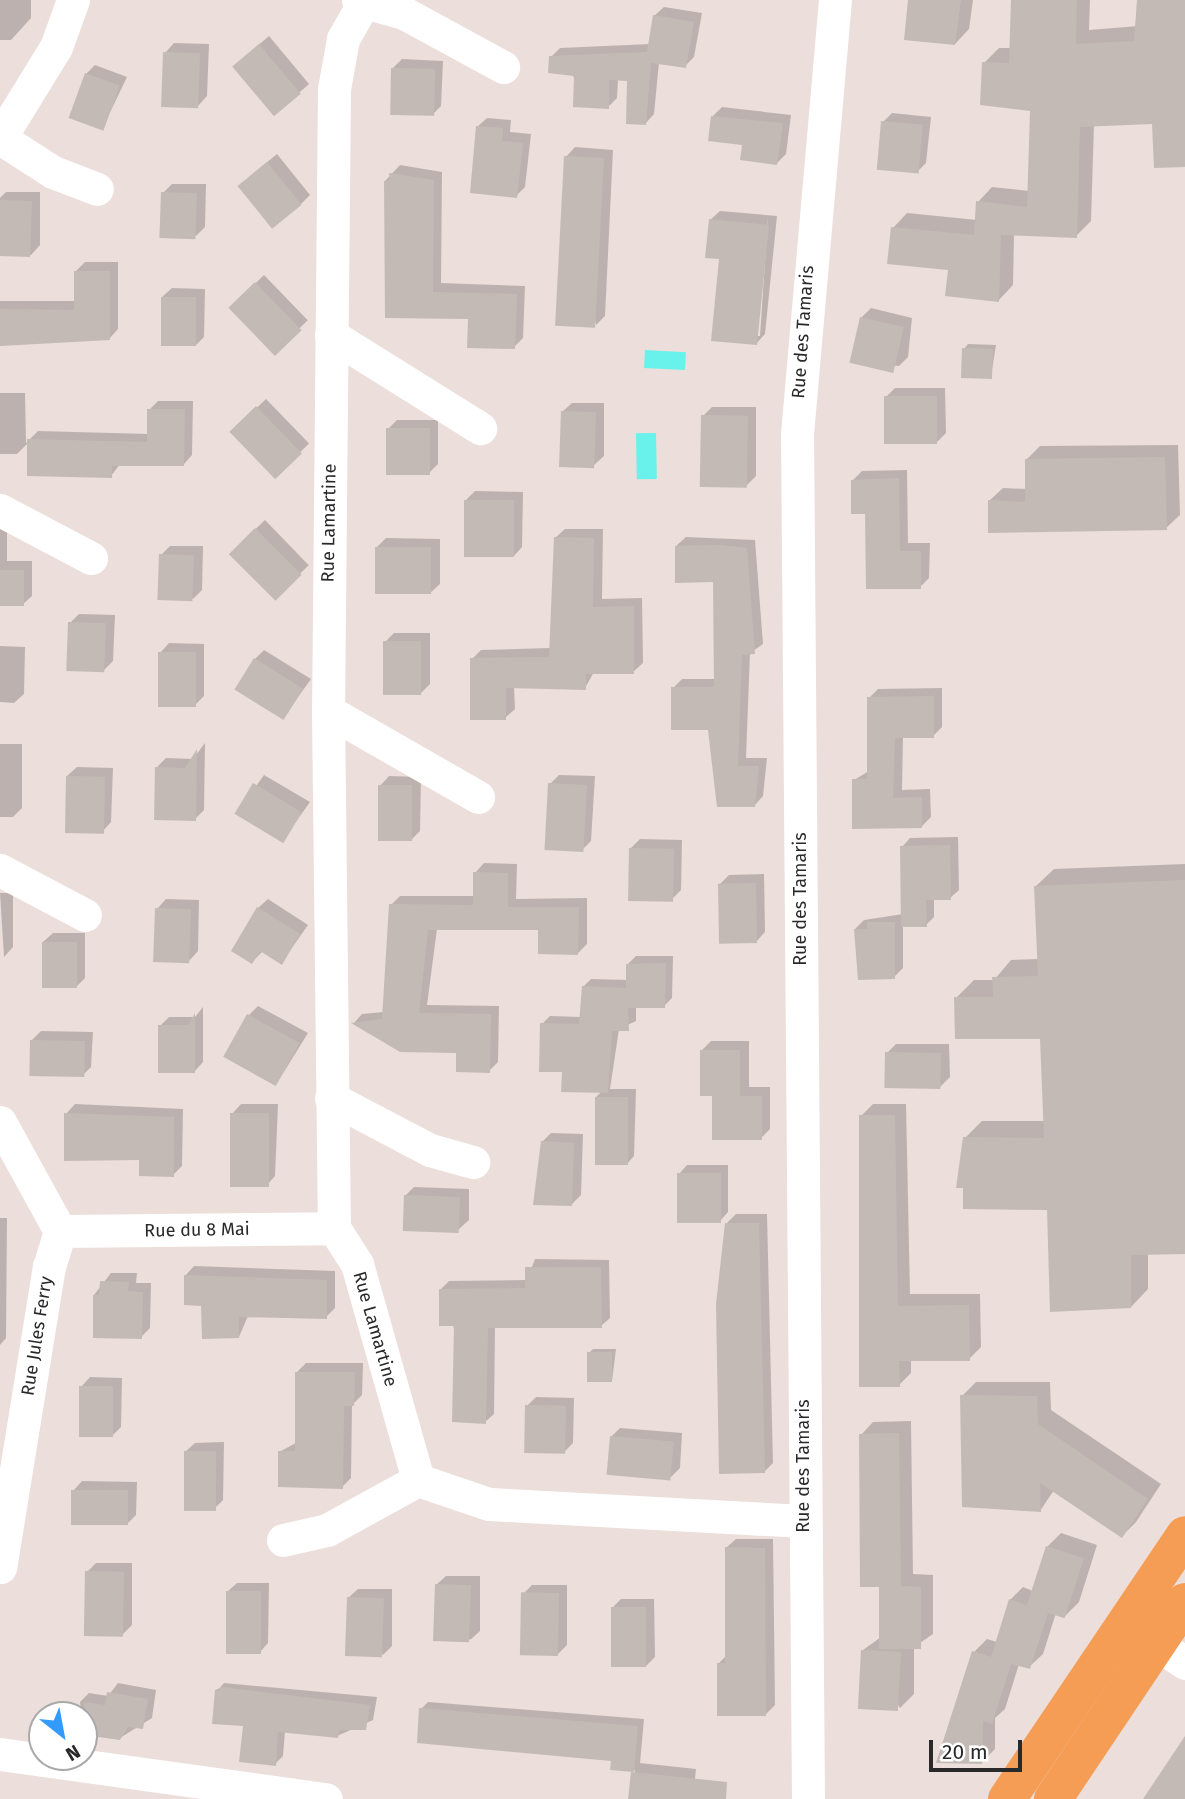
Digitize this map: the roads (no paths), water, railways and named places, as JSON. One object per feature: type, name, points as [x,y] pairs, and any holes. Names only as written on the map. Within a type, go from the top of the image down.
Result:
[{"type":"main road","points":[[1007,1799],[1185,1535]]},
{"type":"main road","points":[[1053,1799],[1171,1653],[1185,1602]]},
{"type":"street","points":[[72,0],[56,47],[0,138],[53,172],[97,189]]},
{"type":"street","name":"Rue des Tamaris","points":[[808,1799],[803,1521],[796,434],[835,0]]},
{"type":"street","name":"Rue Lamartine","points":[[418,1480],[357,1264],[334,1228],[328,711],[334,89],[343,39],[362,1],[404,13],[503,67]]},
{"type":"street","points":[[331,335],[480,428]]},
{"type":"street","points":[[0,510],[91,558]]},
{"type":"street","points":[[328,711],[478,797]]},
{"type":"street","points":[[0,870],[85,915]]},
{"type":"street","points":[[331,1098],[430,1150],[473,1162]]},
{"type":"street","points":[[0,1122],[60,1231]]},
{"type":"street","name":"Rue du 8 Mai","points":[[60,1231],[334,1228]]},
{"type":"street","name":"Rue Jules Ferry","points":[[0,1567],[49,1266],[60,1231]]},
{"type":"street","points":[[283,1540],[327,1530],[418,1480],[489,1504],[803,1521]]},
{"type":"street","points":[[0,1754],[326,1799]]},
{"type":"water","points":[[645,350],[686,352],[685,370],[644,368]]},
{"type":"water","points":[[636,433],[656,433],[657,479],[637,479]]}]
